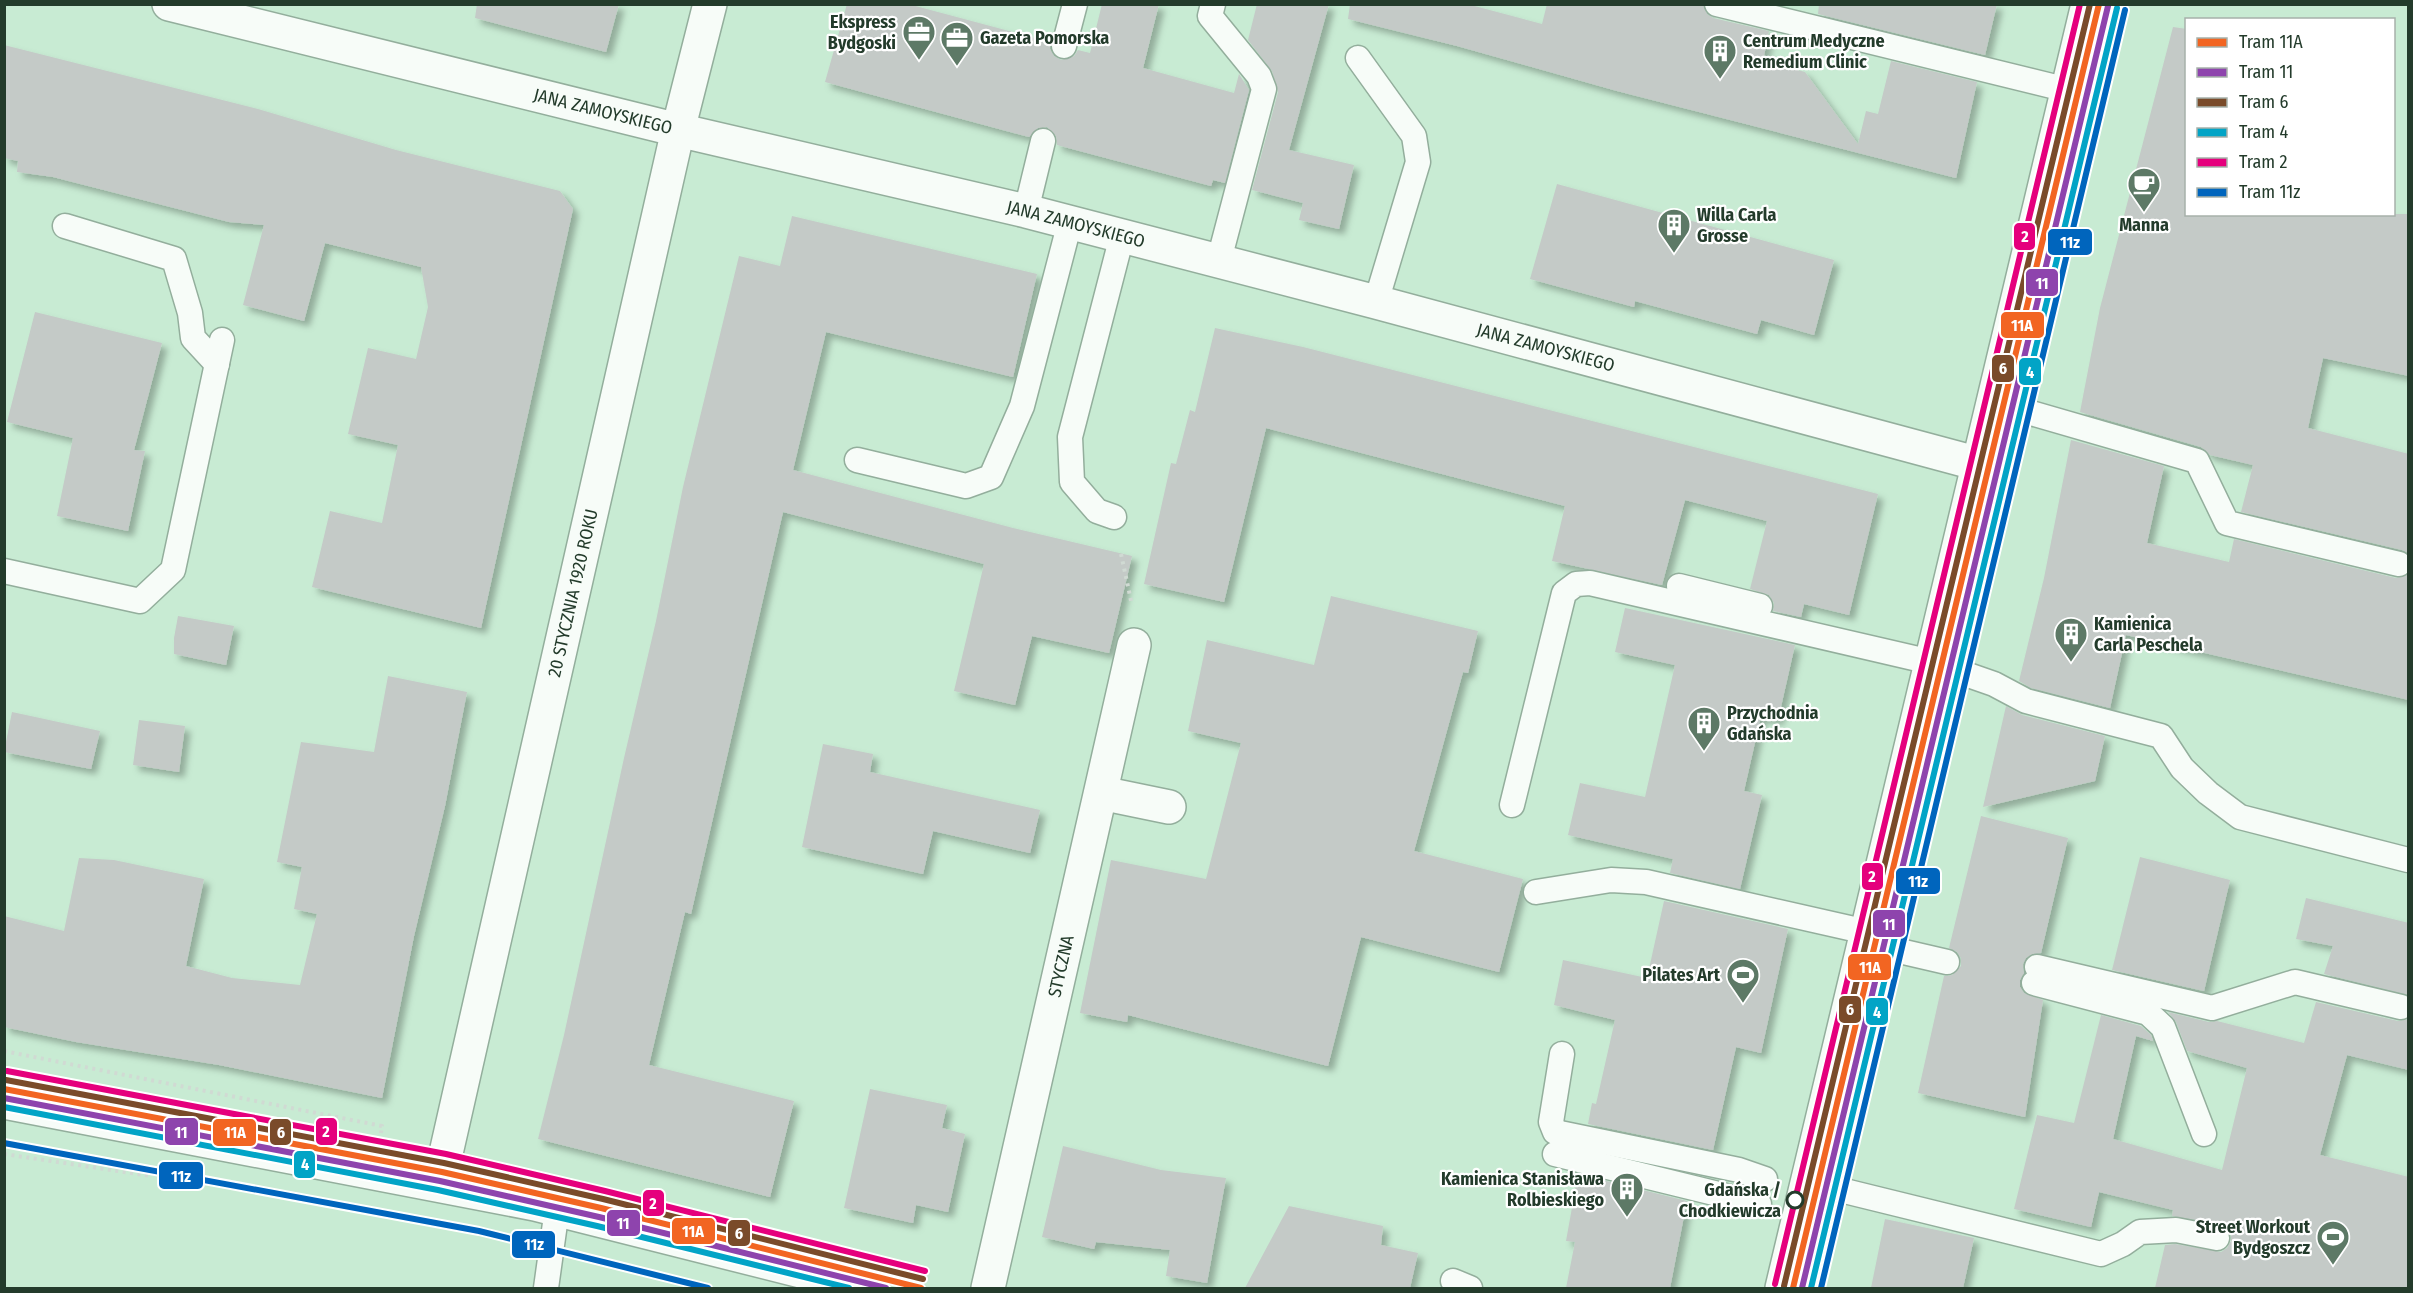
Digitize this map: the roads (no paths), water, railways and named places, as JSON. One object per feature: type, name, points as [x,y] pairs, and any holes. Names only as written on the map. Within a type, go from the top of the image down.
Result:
[{"type":"street","name":"JANA ZAMOYSKIEGO","points":[[169,4],[678,130],[1070,222],[1979,464]]},
{"type":"street","name":"20 STYCZNIA 1920 ROKU","points":[[439,1184],[678,130],[710,4]]},
{"type":"street","points":[[1782,1288],[2088,4]]},
{"type":"street","name":"STYCZNA","points":[[987,1288],[1134,645]]},
{"type":"street","points":[[1101,793],[1169,807]]},
{"type":"street","points":[[4,1102],[439,1184],[556,1209],[868,1288]]},
{"type":"lane","points":[[1065,46],[1075,4]]},
{"type":"lane","points":[[1213,4],[1210,16],[1259,76],[1264,89],[1219,260]]},
{"type":"lane","points":[[1717,4],[2068,90]]},
{"type":"lane","points":[[1358,58],[1414,136],[1418,162],[1376,302]]},
{"type":"lane","points":[[1026,211],[1043,141]]},
{"type":"lane","points":[[857,460],[966,486],[991,477],[1022,406],[1070,222]]},
{"type":"lane","points":[[65,226],[174,259],[190,313],[193,338],[217,364]]},
{"type":"lane","points":[[1114,517],[1097,511],[1072,482],[1070,437],[1122,236]]},
{"type":"lane","points":[[4,572],[140,601],[173,570],[222,340]]},
{"type":"lane","points":[[1993,402],[2197,462],[2227,523],[2398,564]]},
{"type":"lane","points":[[1512,805],[1564,593],[1576,584],[1590,583],[1933,654]]},
{"type":"lane","points":[[1679,586],[1874,634],[1933,654],[2026,701],[2161,736],[2182,768],[2208,794],[2240,817],[2409,860]]},
{"type":"lane","points":[[1536,892],[1611,880],[1647,882],[1948,954]]},
{"type":"lane","points":[[2204,1134],[2163,1027],[2148,1013],[2036,975],[2212,1008],[2295,982],[2401,1007]]},
{"type":"lane","points":[[1562,1054],[1551,1122],[1555,1132],[1739,1170],[1766,1179]]},
{"type":"lane","points":[[1555,1154],[1760,1204]]},
{"type":"lane","points":[[1808,1182],[2101,1254],[2123,1244],[2140,1232],[2176,1230],[2217,1238]]},
{"type":"lane","points":[[546,1288],[556,1209]]},
{"type":"tram line","name":"2","points":[[1775,1284],[2080,4]]},
{"type":"tram line","name":"6","points":[[1784,1286],[2090,4]]},
{"type":"tram line","name":"11A","points":[[1793,1288],[2099,4]]},
{"type":"tram line","name":"11","points":[[1802,1288],[2108,6]]},
{"type":"tram line","name":"4","points":[[1811,1288],[2117,8]]},
{"type":"tram line","name":"11z","points":[[1821,1288],[2125,10]]},
{"type":"tram line","name":"2","points":[[7,1071],[446,1154],[925,1271]]},
{"type":"tram line","name":"6","points":[[6,1080],[444,1163],[603,1199],[923,1279]]},
{"type":"tram line","name":"11A","points":[[4,1089],[442,1172],[601,1208],[921,1288]]},
{"type":"tram line","name":"11","points":[[4,1098],[440,1181],[599,1217],[886,1288]]},
{"type":"tram line","name":"4","points":[[4,1107],[438,1190],[597,1226],[849,1288]]},
{"type":"tram line","name":"11z","points":[[4,1143],[479,1231],[708,1288]]},
{"type":"place","name":"Ekspress Bydgoski","points":[[919,61]]},
{"type":"place","name":"Gazeta Pomorska","points":[[957,67]]},
{"type":"place","name":"Centrum Medyczne Remedium Clinic","points":[[1720,80]]},
{"type":"place","name":"Manna","points":[[2144,213]]},
{"type":"place","name":"Willa Carla Grosse","points":[[1674,254]]},
{"type":"place","name":"Kamienica Carla Peschela","points":[[2071,663]]},
{"type":"place","name":"Przychodnia Gdańska","points":[[1704,752]]},
{"type":"place","name":"Pilates Art","points":[[1743,1004]]},
{"type":"place","name":"Gdańska / Chodkiewicza","points":[[1795,1200]]},
{"type":"place","name":"Kamienica Stanisława Rolbieskiego","points":[[1627,1218]]},
{"type":"place","name":"Street Workout Bydgoszcz","points":[[2333,1266]]}]
